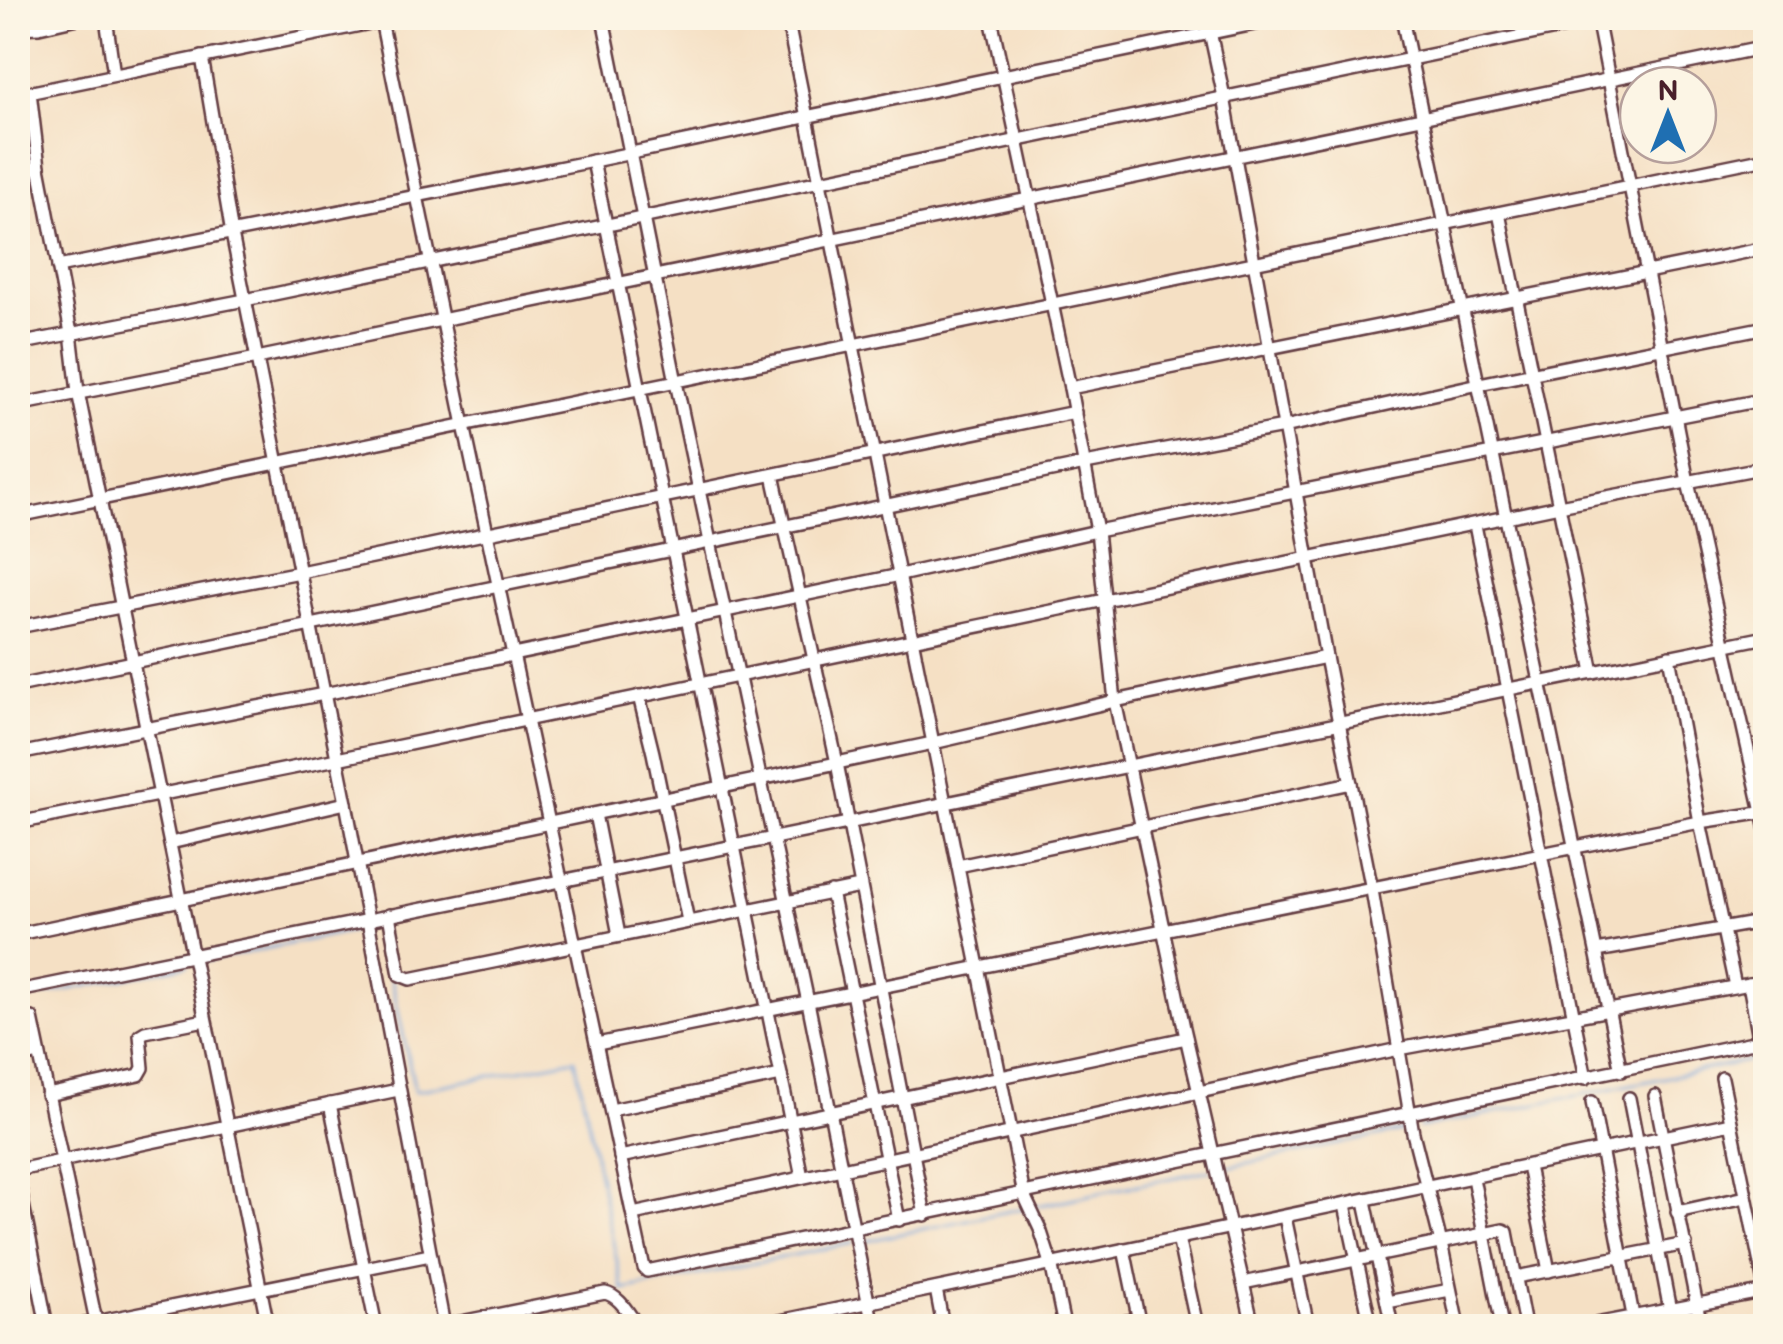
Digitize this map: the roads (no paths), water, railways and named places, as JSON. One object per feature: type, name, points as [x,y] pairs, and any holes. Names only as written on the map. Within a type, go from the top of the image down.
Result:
[{"type":"street","points":[[18,28],[78,18]]},
{"type":"street","points":[[106,18],[114,75]]},
{"type":"street","points":[[268,1326],[99,500],[24,93],[395,18]]},
{"type":"street","points":[[603,18],[874,1326]]},
{"type":"street","points":[[787,18],[1024,1194],[1040,1229],[1064,1326]]},
{"type":"street","points":[[991,18],[1085,464],[1097,531],[1116,702],[1186,1038],[1253,1326]]},
{"type":"street","points":[[1206,18],[1372,890],[1413,1133],[1458,1326]]},
{"type":"street","points":[[58,267],[1283,18]]},
{"type":"street","points":[[1402,18],[1621,1071]]},
{"type":"street","points":[[18,344],[1601,18],[1688,482],[1766,830]]},
{"type":"street","points":[[381,20],[644,1268],[652,1272],[1753,1042],[1758,1032],[1749,984]]},
{"type":"street","points":[[18,405],[1766,47]]},
{"type":"street","points":[[202,57],[232,234],[338,759],[443,1326],[604,1293],[612,1294],[638,1326]]},
{"type":"street","points":[[18,516],[1766,158]]},
{"type":"street","points":[[593,160],[802,1178]]},
{"type":"street","points":[[18,172],[39,167]]},
{"type":"street","points":[[1499,213],[1593,672]]},
{"type":"street","points":[[1070,388],[1766,248]]},
{"type":"street","points":[[18,686],[1766,327]]},
{"type":"street","points":[[18,754],[900,575],[1097,531],[1766,399]]},
{"type":"street","points":[[18,628],[1075,412]]},
{"type":"street","points":[[18,823],[1559,506],[1766,467]]},
{"type":"street","points":[[773,475],[837,763],[925,1215]]},
{"type":"street","points":[[1475,525],[1586,1078]]},
{"type":"street","points":[[18,991],[1766,637]]},
{"type":"street","points":[[1669,656],[1735,986]]},
{"type":"street","points":[[18,934],[933,744],[1326,657]]},
{"type":"street","points":[[639,696],[688,921]]},
{"type":"street","points":[[958,866],[1351,783]]},
{"type":"street","points":[[170,843],[346,804]]},
{"type":"street","points":[[596,1044],[1764,812]]},
{"type":"street","points":[[595,814],[619,935]]},
{"type":"street","points":[[388,915],[400,975],[405,978],[860,887]]},
{"type":"street","points":[[831,892],[899,1220]]},
{"type":"street","points":[[1597,951],[1766,921]]},
{"type":"street","points":[[633,1214],[1400,1049],[1766,980]]},
{"type":"street","points":[[32,1018],[96,1324]]},
{"type":"street","points":[[48,1095],[139,1075],[140,1035],[204,1020]]},
{"type":"street","points":[[620,1157],[1186,1038]]},
{"type":"street","points":[[18,1058],[39,1054]]},
{"type":"street","points":[[610,1110],[780,1075]]},
{"type":"street","points":[[1585,1326],[1634,1322],[1670,1310],[1765,1291],[1759,1226],[1746,1196],[1722,1078]]},
{"type":"street","points":[[18,1170],[398,1090]]},
{"type":"street","points":[[1655,1096],[1701,1326]]},
{"type":"street","points":[[1629,1098],[1673,1326]]},
{"type":"street","points":[[1592,1102],[1634,1322]]},
{"type":"street","points":[[330,1104],[376,1326]]},
{"type":"street","points":[[756,1326],[1731,1123]]},
{"type":"street","points":[[1528,1166],[1549,1270]]},
{"type":"street","points":[[1473,1178],[1502,1326]]},
{"type":"street","points":[[18,1179],[47,1326]]},
{"type":"street","points":[[1678,1212],[1746,1196]]},
{"type":"street","points":[[1365,1201],[1392,1326]]},
{"type":"street","points":[[1345,1205],[1371,1326]]},
{"type":"street","points":[[1285,1218],[1308,1326]]},
{"type":"street","points":[[1243,1283],[1504,1230],[1508,1232],[1525,1326]]},
{"type":"street","points":[[1178,1238],[1197,1326]]},
{"type":"street","points":[[1516,1277],[1686,1244]]},
{"type":"street","points":[[1102,1326],[1139,1323],[1124,1248]]},
{"type":"street","points":[[76,1326],[430,1255]]},
{"type":"street","points":[[18,1278],[37,1274]]},
{"type":"street","points":[[936,1288],[943,1326]]},
{"type":"street","points":[[1386,1302],[1450,1290]]},
{"type":"street","points":[[829,1311],[832,1326]]},
{"type":"waterway","points":[[373,926],[380,925],[415,1091],[575,1059],[623,1290],[853,1243]]},
{"type":"waterway","points":[[201,962],[365,928]]},
{"type":"waterway","points":[[18,1000],[188,965]]},
{"type":"waterway","points":[[1419,1128],[1766,1057]]},
{"type":"waterway","points":[[1223,1168],[1406,1130]]},
{"type":"waterway","points":[[1032,1207],[1210,1170]]},
{"type":"waterway","points":[[861,1242],[1024,1208]]}]
